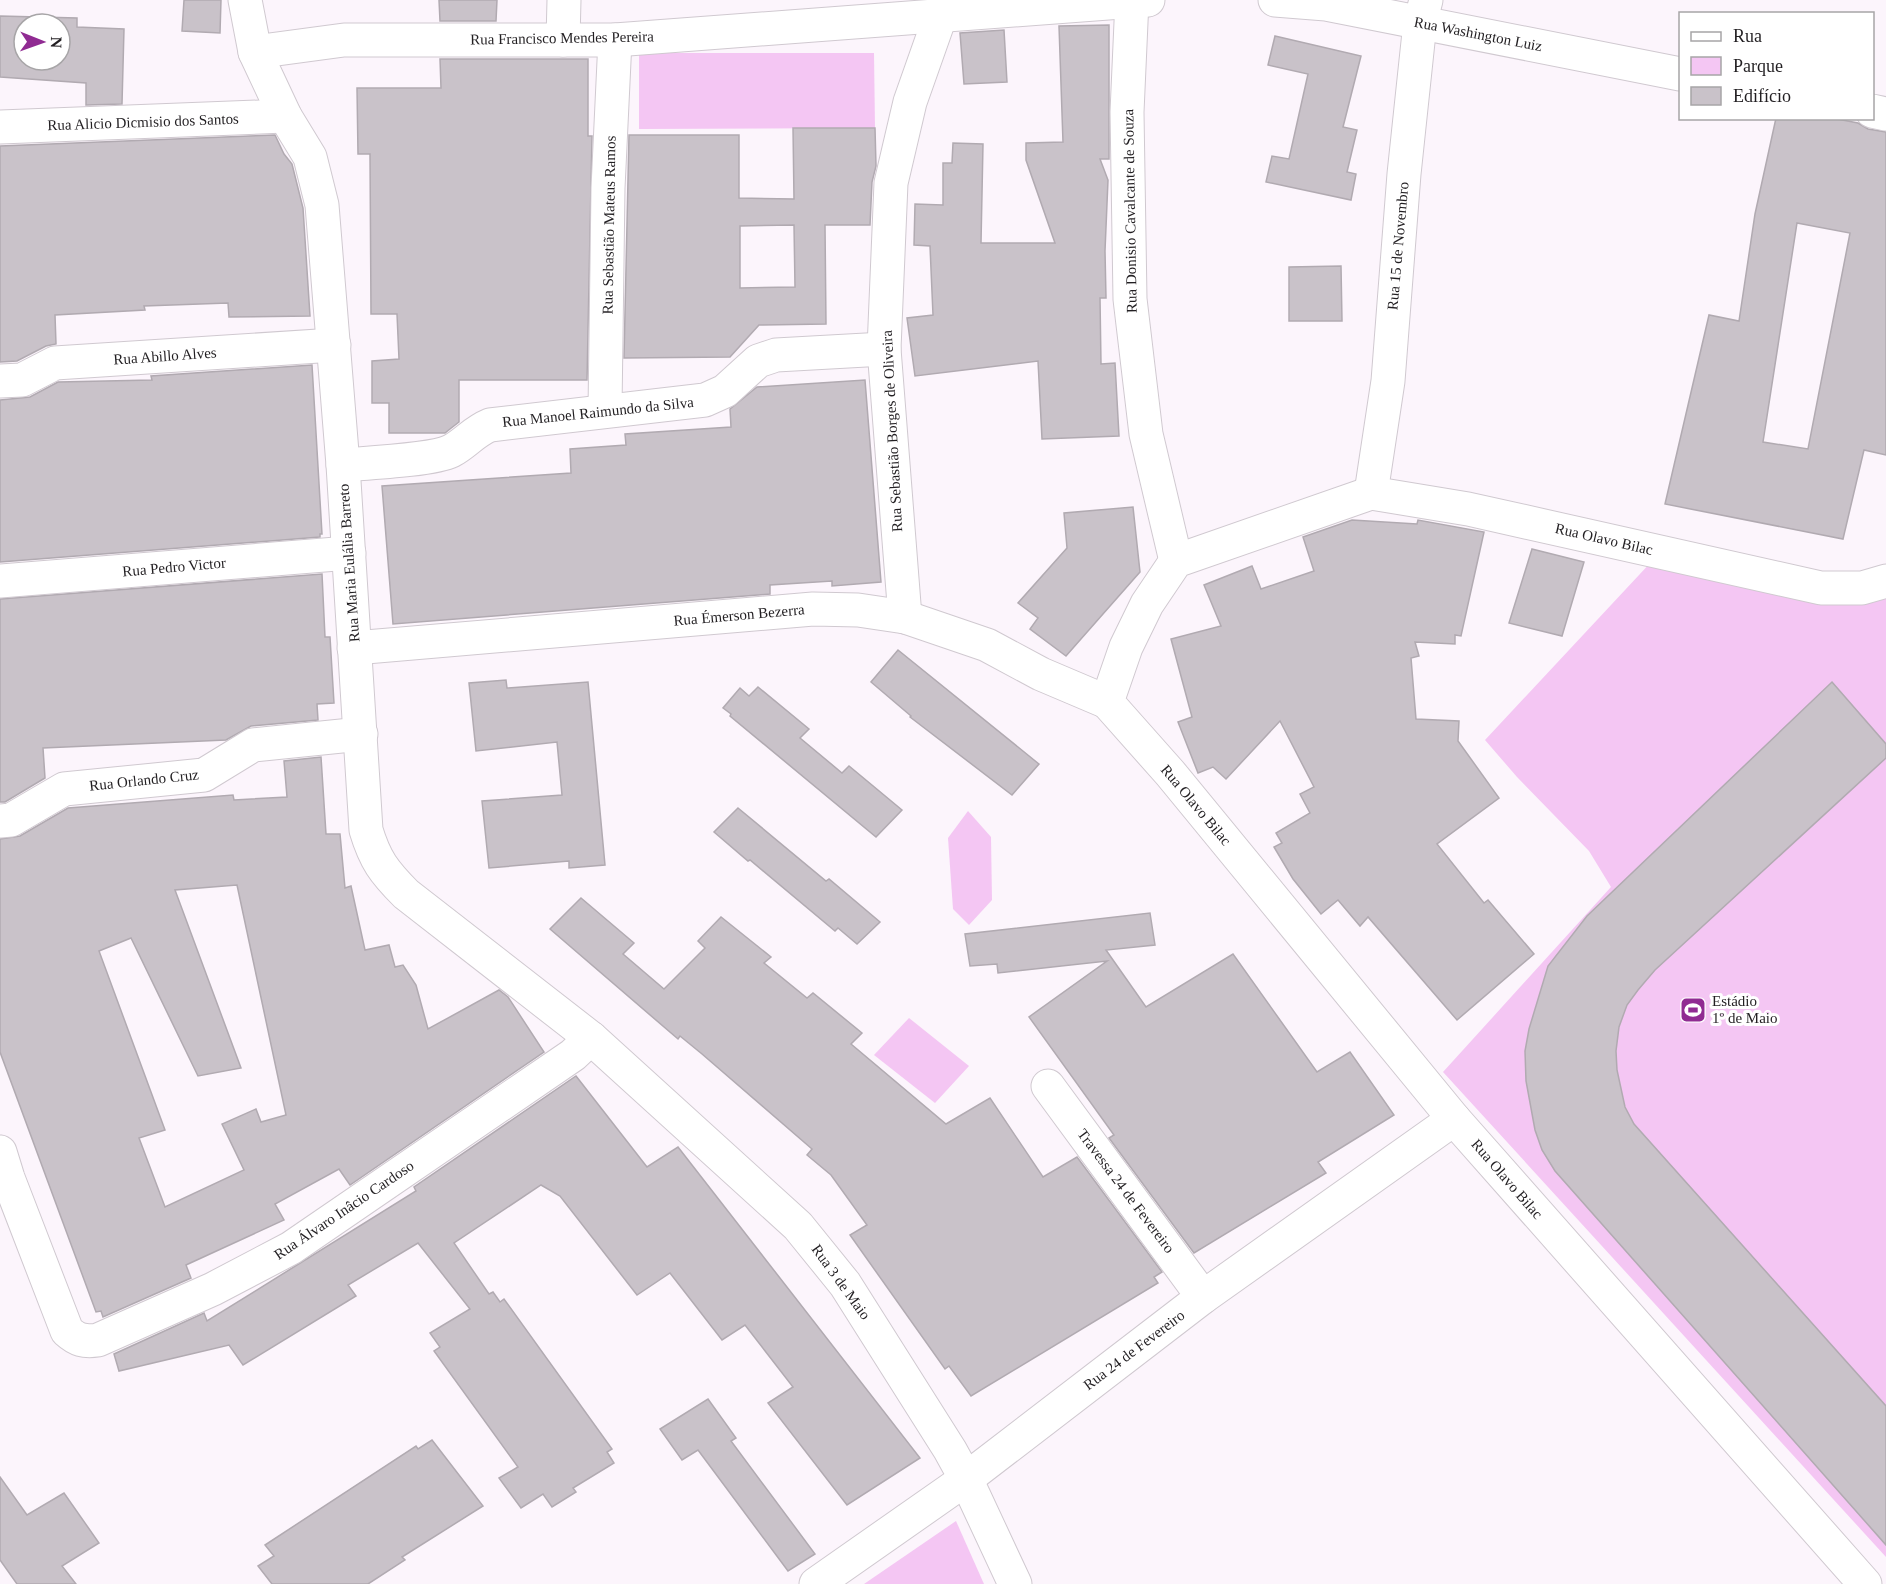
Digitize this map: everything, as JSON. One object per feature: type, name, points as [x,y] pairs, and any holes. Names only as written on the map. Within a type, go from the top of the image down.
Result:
[{"type":"street","name":"Rua Maria Eulália Barreto","points":[[245,0],[255,52],[285,116],[310,158],[322,205],[343,465],[366,830],[374,856],[388,876],[406,894],[591,1038]]},
{"type":"street","points":[[563,40],[564,0]]},
{"type":"street","name":"Rua Donisio Cavalcante de Souza","points":[[1132,0],[1127,112],[1130,299],[1146,434],[1176,561]]},
{"type":"street","points":[[943,7],[1148,0]]},
{"type":"street","name":"Rua Washington Luiz","points":[[1275,0],[1423,12],[1679,74]]},
{"type":"street","name":"Rua Francisco Mendes Pereira","points":[[255,52],[344,39],[615,40],[813,12],[943,7]]},
{"type":"street","name":"Rua Sebastião Borges de Oliveira","points":[[905,617],[884,350],[891,183],[910,102],[943,7]]},
{"type":"street","name":"Rua 15 de Novembro","points":[[1371,492],[1388,381],[1404,174],[1423,12]]},
{"type":"street","name":"Rua Sebastião Mateus Ramos","points":[[605,410],[608,188],[615,40]]},
{"type":"street","name":"Rua Alicio Dicmisio dos Santos","points":[[0,127],[285,116]]},
{"type":"street","name":"Rua Abillo Alves","points":[[0,381],[22,380],[54,363],[334,345]]},
{"type":"street","name":"Rua Manoel Raimundo da Silva","points":[[343,465],[450,452],[477,430],[490,425],[705,400],[725,391],[758,361],[776,355],[884,350]]},
{"type":"street","name":"Rua Olavo Bilac","points":[[1176,561],[1371,492],[1468,509],[1821,588],[1862,588],[1886,581]]},
{"type":"street","name":"Rua Pedro Victor","points":[[0,581],[349,553]]},
{"type":"street","points":[[1107,702],[1126,647],[1147,604],[1176,561]]},
{"type":"street","name":"Rua Émerson Bezerra","points":[[354,648],[813,609],[858,610],[905,617],[987,645],[1041,674],[1107,702]]},
{"type":"street","name":"Rua Olavo Bilac","points":[[1107,702],[1170,773],[1454,1119],[1864,1584]]},
{"type":"street","name":"Rua Orlando Cruz","points":[[0,821],[11,820],[64,789],[204,775],[253,745],[360,734]]},
{"type":"street","name":"Rua Álvaro Inâcio Cardoso","points":[[0,1152],[67,1331],[86,1342],[98,1340],[213,1289],[291,1248],[573,1054],[591,1038]]},
{"type":"street","name":"Rua 3 de Maio","points":[[591,1038],[798,1226],[845,1284],[939,1431],[966,1479],[1016,1584]]},
{"type":"street","name":"Travessa 24 de Fevereiro","points":[[1048,1086],[1203,1297]]},
{"type":"street","name":"Rua 24 de Fevereiro","points":[[816,1584],[966,1479],[1203,1297],[1454,1119]]},
{"type":"green space","points":[[639,53],[874,53],[875,128],[639,129]]},
{"type":"green space","name":"Estádio 1º de Maio","points":[[1653,560],[1886,589],[1886,1557],[1443,1072],[1611,887],[1589,851],[1517,777],[1485,740]]},
{"type":"green space","points":[[968,811],[991,837],[992,900],[969,925],[953,909],[948,838]]},
{"type":"green space","points":[[909,1018],[969,1066],[935,1103],[874,1055]]},
{"type":"green space","points":[[956,1521],[984,1584],[864,1584]]},
{"type":"building","points":[[184,0],[221,0],[220,33],[182,31]]},
{"type":"building","points":[[439,0],[497,0],[496,21],[440,21]]},
{"type":"building","points":[[0,16],[12,16],[12,72],[72,72],[72,18],[77,18],[77,27],[124,29],[122,104],[86,105],[86,83],[0,77]]},
{"type":"building","points":[[1109,25],[1109,159],[1100,159],[1108,180],[1106,298],[1100,298],[1101,364],[1115,363],[1119,436],[1042,439],[1038,361],[915,376],[907,318],[933,315],[930,246],[914,245],[915,204],[943,205],[943,163],[952,163],[953,143],[983,144],[981,243],[1055,243],[1026,160],[1026,143],[1063,142],[1059,26]]},
{"type":"building","points":[[1004,30],[1007,82],[964,84],[960,33]]},
{"type":"building","points":[[1275,36],[1361,56],[1343,127],[1357,130],[1347,172],[1356,174],[1351,200],[1266,182],[1272,156],[1289,159],[1308,74],[1268,65]]},
{"type":"building","points":[[440,59],[588,59],[588,136],[592,136],[587,380],[459,380],[459,422],[445,433],[389,433],[389,403],[372,403],[372,361],[399,359],[397,314],[371,314],[370,154],[358,154],[357,88],[441,88]]},
{"type":"building","points":[[1776,120],[1842,120],[1858,123],[1868,129],[1886,132],[1886,455],[1864,450],[1843,539],[1665,504],[1709,315],[1739,321],[1755,214]],"holes":[[[1797,223],[1850,233],[1808,449],[1763,442]]]},
{"type":"building","points":[[793,128],[875,128],[876,166],[872,182],[870,225],[825,225],[826,324],[759,325],[730,357],[624,358],[629,135],[739,135],[739,198],[794,199]],"holes":[[[794,225],[795,287],[740,288],[740,226]]]},
{"type":"building","points":[[275,135],[284,154],[292,164],[303,208],[310,316],[229,317],[228,303],[144,306],[145,310],[55,315],[56,344],[46,346],[17,361],[0,362],[0,146]]},
{"type":"building","points":[[1341,266],[1342,321],[1289,321],[1289,267]]},
{"type":"building","points":[[312,365],[322,534],[320,537],[0,562],[0,400],[30,397],[58,382],[152,380],[151,376]]},
{"type":"building","points":[[865,380],[881,582],[832,586],[832,581],[770,585],[770,594],[393,624],[382,486],[571,473],[570,449],[626,445],[625,434],[731,427],[730,409],[757,387]]},
{"type":"building","points":[[1133,507],[1140,572],[1066,656],[1030,629],[1038,618],[1018,603],[1067,548],[1064,513]]},
{"type":"building","points":[[1352,520],[1417,524],[1418,520],[1484,532],[1461,636],[1455,635],[1455,644],[1415,642],[1419,656],[1411,658],[1416,719],[1459,721],[1458,741],[1499,798],[1437,844],[1484,903],[1488,900],[1534,954],[1457,1020],[1368,917],[1360,926],[1338,900],[1321,914],[1293,879],[1274,847],[1282,843],[1276,833],[1310,813],[1300,794],[1314,787],[1280,721],[1226,779],[1213,767],[1198,773],[1178,722],[1192,717],[1171,639],[1221,626],[1204,585],[1252,566],[1261,589],[1314,571],[1303,537]]},
{"type":"building","points":[[1532,549],[1584,562],[1562,636],[1509,623]]},
{"type":"building","points":[[322,574],[325,637],[330,637],[334,703],[317,704],[318,720],[251,726],[226,740],[43,748],[45,778],[5,802],[0,802],[0,599]]},
{"type":"building","points":[[898,650],[1039,764],[1012,795],[910,717],[871,682]]},
{"type":"building","points":[[506,680],[507,688],[588,682],[605,865],[569,868],[569,861],[489,868],[482,801],[562,795],[557,742],[476,751],[469,683]]},
{"type":"building","points":[[1832,682],[1886,744],[1886,758],[1655,970],[1627,1005],[1619,1027],[1616,1051],[1617,1070],[1625,1107],[1634,1124],[1886,1406],[1886,1545],[1555,1171],[1542,1150],[1535,1130],[1526,1081],[1525,1051],[1529,1029],[1548,966],[1587,916]]},
{"type":"building","points":[[758,687],[809,729],[800,738],[842,773],[849,766],[902,810],[876,837],[723,708],[740,688],[749,696]]},
{"type":"building","points":[[321,757],[326,834],[340,834],[345,888],[351,886],[365,950],[389,945],[395,967],[403,965],[416,985],[428,1029],[499,990],[508,997],[544,1052],[350,1185],[339,1169],[275,1204],[284,1220],[186,1265],[191,1278],[103,1317],[101,1311],[96,1312],[0,1052],[0,839],[20,836],[68,808],[233,795],[234,800],[287,797],[284,761]],"holes":[[[237,885],[286,1115],[261,1122],[256,1109],[222,1124],[244,1170],[165,1207],[139,1138],[165,1130],[99,951],[131,938],[198,1076],[241,1068],[175,890]]]},
{"type":"building","points":[[738,808],[826,881],[829,879],[880,922],[857,944],[838,928],[835,931],[714,832]]},
{"type":"building","points":[[581,898],[634,943],[623,954],[664,989],[705,948],[698,941],[721,917],[771,957],[764,963],[807,998],[813,993],[862,1033],[851,1044],[946,1124],[990,1098],[1043,1177],[1077,1157],[1162,1272],[1154,1277],[1158,1283],[971,1396],[949,1366],[945,1369],[850,1235],[867,1225],[831,1175],[807,1155],[812,1149],[702,1054],[680,1036],[678,1039],[550,929]]},
{"type":"building","points":[[1150,913],[1155,945],[1106,950],[1146,1007],[1233,954],[1317,1072],[1350,1052],[1394,1115],[1318,1162],[1326,1173],[1194,1253],[1109,1138],[1114,1135],[1029,1017],[1107,961],[998,973],[997,964],[970,966],[965,934]]},
{"type":"building","points":[[576,1076],[647,1167],[678,1147],[920,1458],[847,1505],[768,1403],[793,1387],[745,1325],[722,1340],[670,1273],[637,1295],[560,1196],[541,1185],[454,1243],[489,1294],[493,1292],[500,1302],[504,1299],[612,1449],[607,1452],[614,1463],[573,1488],[576,1492],[552,1507],[543,1494],[521,1508],[499,1478],[518,1467],[434,1351],[440,1347],[430,1333],[470,1309],[418,1243],[348,1285],[356,1296],[243,1365],[229,1345],[119,1371],[114,1354],[204,1313],[207,1321],[416,1191],[414,1187]]},
{"type":"building","points":[[708,1399],[736,1438],[731,1441],[815,1554],[788,1571],[698,1450],[682,1460],[660,1429]]},
{"type":"building","points":[[432,1440],[483,1506],[402,1557],[405,1560],[368,1584],[272,1584],[258,1566],[274,1556],[265,1545],[416,1446],[418,1449]]},
{"type":"building","points":[[0,1477],[27,1515],[64,1493],[99,1543],[62,1566],[76,1584],[17,1584],[0,1560]]},
{"type":"place","name":"Estádio 1º de Maio","points":[[1693,1010]]}]
